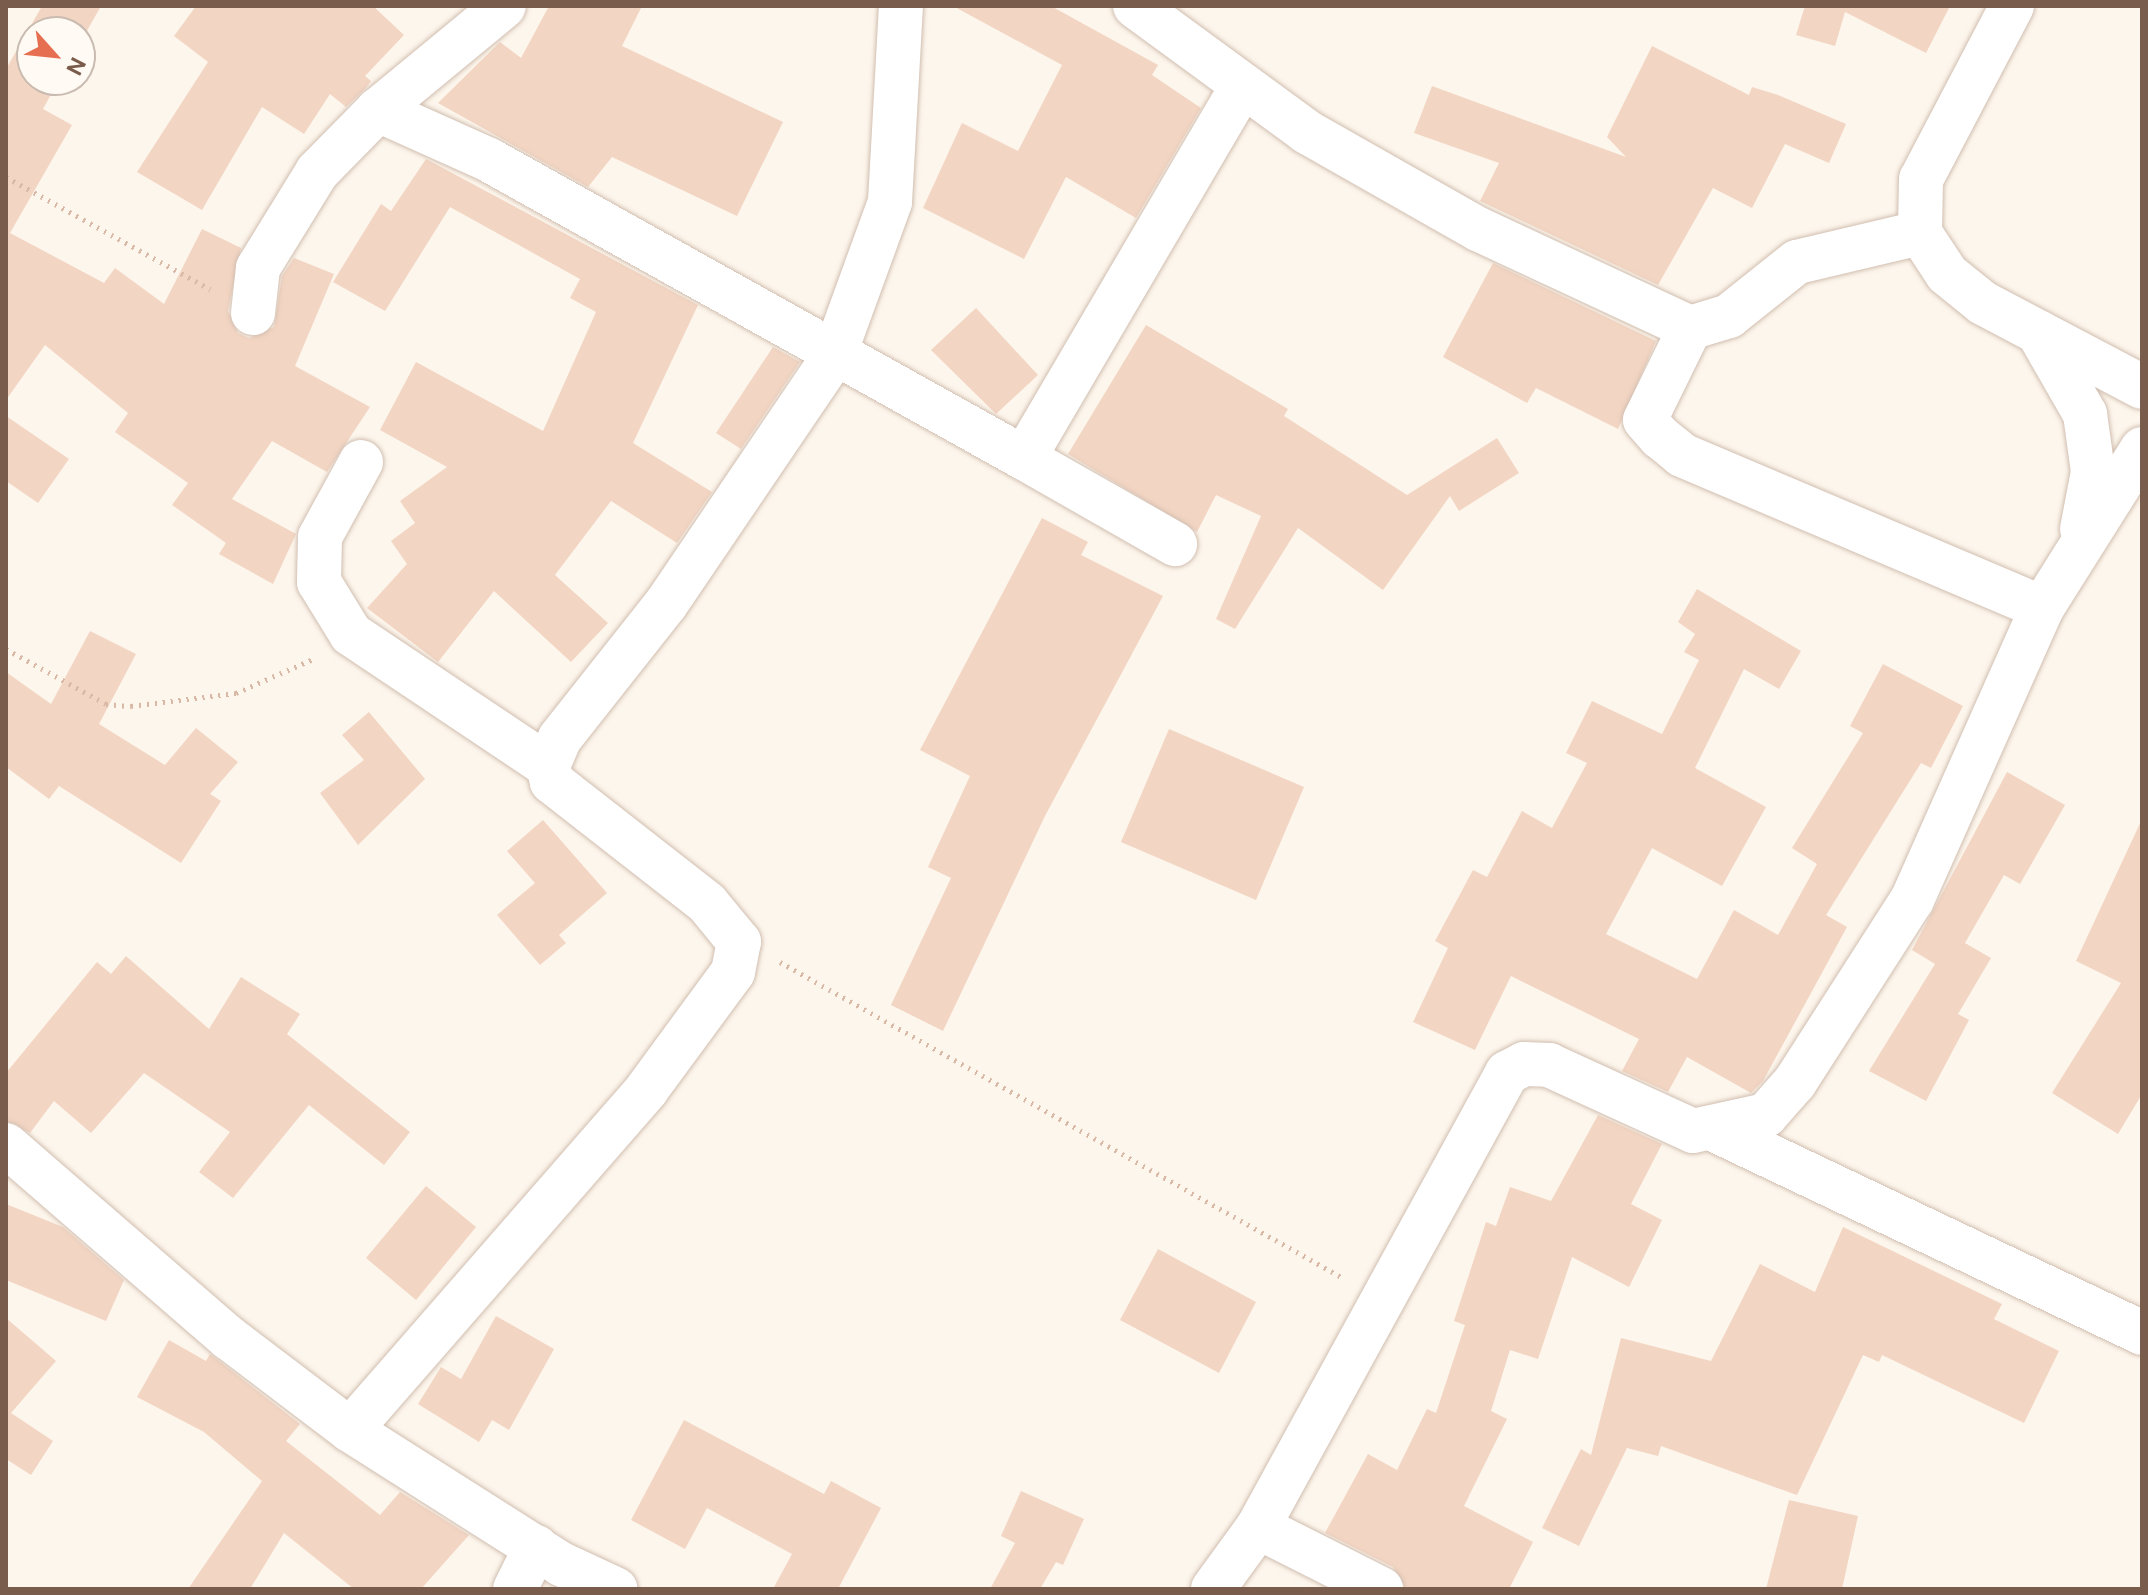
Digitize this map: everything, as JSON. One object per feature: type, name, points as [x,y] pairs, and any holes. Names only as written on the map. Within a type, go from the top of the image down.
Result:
[{"type":"street","points":[[253,313],[251,293],[273,236],[317,172],[378,110],[504,6]]},
{"type":"street","points":[[350,1430],[669,1063],[733,972],[739,942],[707,903],[552,782],[548,766],[560,738],[666,604],[834,356],[890,202],[901,6]]},
{"type":"street","points":[[1135,6],[1242,87],[1478,229],[1690,328],[1729,316],[1797,262],[1920,233]]},
{"type":"street","points":[[2012,6],[1921,179],[1920,233],[1947,274],[2038,332],[2142,387]]},
{"type":"street","points":[[1024,458],[1242,87]]},
{"type":"street","points":[[378,110],[489,160],[834,356],[1024,458],[1175,544]]},
{"type":"street","points":[[1690,328],[1645,420],[1682,455],[2042,608]]},
{"type":"street","points":[[2038,332],[2085,414],[2093,472],[2079,543]]},
{"type":"street","points":[[1213,1589],[1258,1527],[1388,1299],[1507,1073],[1524,1064],[1549,1065],[1693,1131],[1717,1131],[1766,1115],[1795,1082],[1912,900],[2042,608],[2079,543],[2142,449]]},
{"type":"street","points":[[361,462],[320,537],[319,582],[351,634],[548,766]]},
{"type":"street","points":[[1717,1131],[2142,1333]]},
{"type":"street","points":[[6,1145],[229,1338],[350,1430],[536,1547],[615,1589]]},
{"type":"street","points":[[1258,1527],[1381,1589]]},
{"type":"street","points":[[515,1589],[536,1547]]},
{"type":"path","points":[[6,177],[253,313]]},
{"type":"path","points":[[6,649],[106,704],[131,706],[236,693],[288,675],[351,634]]},
{"type":"path","points":[[739,942],[829,986],[1194,1200],[1388,1299]]},
{"type":"building","points":[[42,6],[101,6],[95,16],[36,16]]},
{"type":"building","points":[[196,6],[373,6],[404,35],[365,76],[371,81],[366,88],[346,107],[330,94],[304,134],[262,107],[202,210],[137,172],[208,62],[174,36]]},
{"type":"building","points":[[549,6],[642,6],[622,46],[783,122],[737,216],[612,157],[588,187],[438,103],[500,42],[521,58]]},
{"type":"building","points":[[953,6],[1051,6],[1158,65],[1152,75],[1201,108],[1136,218],[1066,177],[1024,259],[923,208],[962,123],[1018,151],[1062,65]]},
{"type":"building","points":[[1805,6],[1950,6],[1926,53],[1845,12],[1835,46],[1796,35]]},
{"type":"building","points":[[1652,46],[1749,95],[1752,87],[1846,124],[1829,163],[1785,144],[1752,208],[1713,188],[1658,285],[1480,201],[1499,163],[1414,133],[1432,86],[1626,157],[1607,137]]},
{"type":"building","points":[[16,52],[16,96],[50,96],[43,109],[72,125],[10,233],[104,283],[115,268],[164,304],[202,229],[241,248],[228,311],[238,333],[249,338],[274,327],[282,276],[294,258],[334,274],[295,366],[370,407],[327,472],[272,441],[232,499],[296,534],[273,584],[219,554],[226,543],[172,505],[188,483],[115,432],[128,413],[45,345],[6,400],[6,69]]},
{"type":"building","points":[[426,159],[698,305],[633,443],[712,492],[677,543],[611,501],[555,575],[608,623],[571,662],[494,591],[438,662],[367,608],[407,564],[391,541],[415,523],[400,501],[447,467],[380,430],[416,362],[543,431],[596,312],[570,298],[580,279],[450,207],[385,311],[333,282],[381,204],[391,211]]},
{"type":"building","points":[[1493,263],[1656,341],[1618,429],[1536,388],[1527,403],[1443,357]]},
{"type":"building","points":[[976,308],[1038,375],[996,414],[931,350]]},
{"type":"building","points":[[1146,325],[1288,409],[1284,416],[1407,495],[1497,438],[1519,473],[1459,511],[1450,496],[1383,590],[1298,528],[1235,629],[1216,619],[1261,516],[1216,495],[1197,532],[1068,454]]},
{"type":"building","points":[[773,347],[800,362],[741,449],[716,433]]},
{"type":"building","points":[[6,416],[69,459],[38,503],[6,481]]},
{"type":"building","points":[[1042,518],[1088,542],[1081,555],[1163,596],[1045,816],[943,1031],[891,1005],[951,878],[928,867],[970,776],[920,750]]},
{"type":"building","points":[[1697,589],[1801,651],[1779,689],[1744,669],[1695,768],[1766,807],[1722,886],[1652,848],[1606,934],[1697,979],[1734,910],[1778,935],[1817,864],[1792,848],[1863,733],[1850,726],[1883,664],[1963,706],[1931,768],[1921,763],[1826,915],[1847,927],[1763,1081],[1751,1093],[1687,1057],[1668,1092],[1622,1071],[1639,1039],[1511,976],[1475,1050],[1413,1022],[1448,948],[1435,941],[1473,870],[1487,877],[1522,811],[1552,828],[1587,763],[1566,753],[1592,701],[1662,734],[1699,660],[1684,652],[1695,634],[1678,622]]},
{"type":"building","points":[[90,631],[136,654],[99,724],[165,765],[196,728],[238,762],[210,794],[221,801],[181,863],[59,786],[49,799],[6,767],[6,672],[51,704]]},
{"type":"building","points":[[369,712],[425,779],[358,845],[320,793],[364,760],[342,735]]},
{"type":"building","points":[[1169,729],[1304,787],[1256,900],[1121,842]]},
{"type":"building","points":[[2007,772],[2065,805],[2020,884],[2004,875],[1965,943],[1991,958],[1958,1014],[1969,1020],[1926,1101],[1869,1071],[1935,964],[1912,950]]},
{"type":"building","points":[[2142,819],[2142,1094],[2118,1134],[2052,1093],[2121,983],[2076,961]]},
{"type":"building","points":[[543,820],[607,893],[559,935],[566,943],[540,965],[497,915],[535,883],[507,851]]},
{"type":"building","points":[[126,956],[209,1029],[241,977],[300,1014],[287,1034],[410,1132],[384,1165],[309,1105],[233,1198],[199,1172],[230,1132],[144,1073],[91,1133],[54,1101],[30,1133],[6,1121],[6,1073],[97,962],[111,974]]},
{"type":"building","points":[[1598,1115],[1662,1144],[1631,1204],[1662,1220],[1629,1287],[1572,1257],[1538,1359],[1510,1350],[1491,1411],[1507,1419],[1464,1506],[1533,1542],[1509,1589],[1406,1589],[1393,1567],[1325,1533],[1368,1454],[1397,1470],[1427,1409],[1436,1413],[1465,1325],[1454,1321],[1486,1222],[1496,1226],[1510,1187],[1551,1201]]},
{"type":"building","points":[[426,1186],[476,1227],[416,1300],[366,1258]]},
{"type":"building","points":[[6,1204],[63,1227],[124,1280],[106,1321],[6,1280]]},
{"type":"building","points":[[1843,1227],[2002,1304],[1994,1319],[2059,1351],[2024,1423],[1882,1355],[1879,1362],[1863,1355],[1797,1495],[1661,1446],[1658,1456],[1627,1448],[1579,1546],[1542,1528],[1581,1449],[1591,1455],[1621,1338],[1711,1361],[1760,1264],[1815,1292]]},
{"type":"building","points":[[1158,1249],[1256,1302],[1219,1373],[1120,1320]]},
{"type":"building","points":[[496,1316],[554,1349],[509,1430],[492,1420],[479,1442],[418,1404],[441,1367],[461,1379]]},
{"type":"building","points":[[6,1318],[56,1361],[11,1413],[53,1441],[31,1475],[6,1459]]},
{"type":"building","points":[[169,1340],[206,1361],[210,1354],[300,1424],[286,1441],[380,1515],[400,1492],[469,1535],[421,1589],[354,1589],[284,1533],[250,1589],[188,1589],[262,1481],[204,1432],[137,1397]]},
{"type":"building","points":[[684,1420],[824,1494],[831,1481],[881,1508],[838,1589],[773,1589],[792,1554],[707,1508],[685,1549],[631,1520]]},
{"type":"building","points":[[1021,1491],[1084,1519],[1063,1565],[1056,1562],[1040,1589],[990,1589],[1015,1543],[1001,1536]]},
{"type":"building","points":[[1789,1500],[1858,1516],[1842,1589],[1766,1589]]}]
